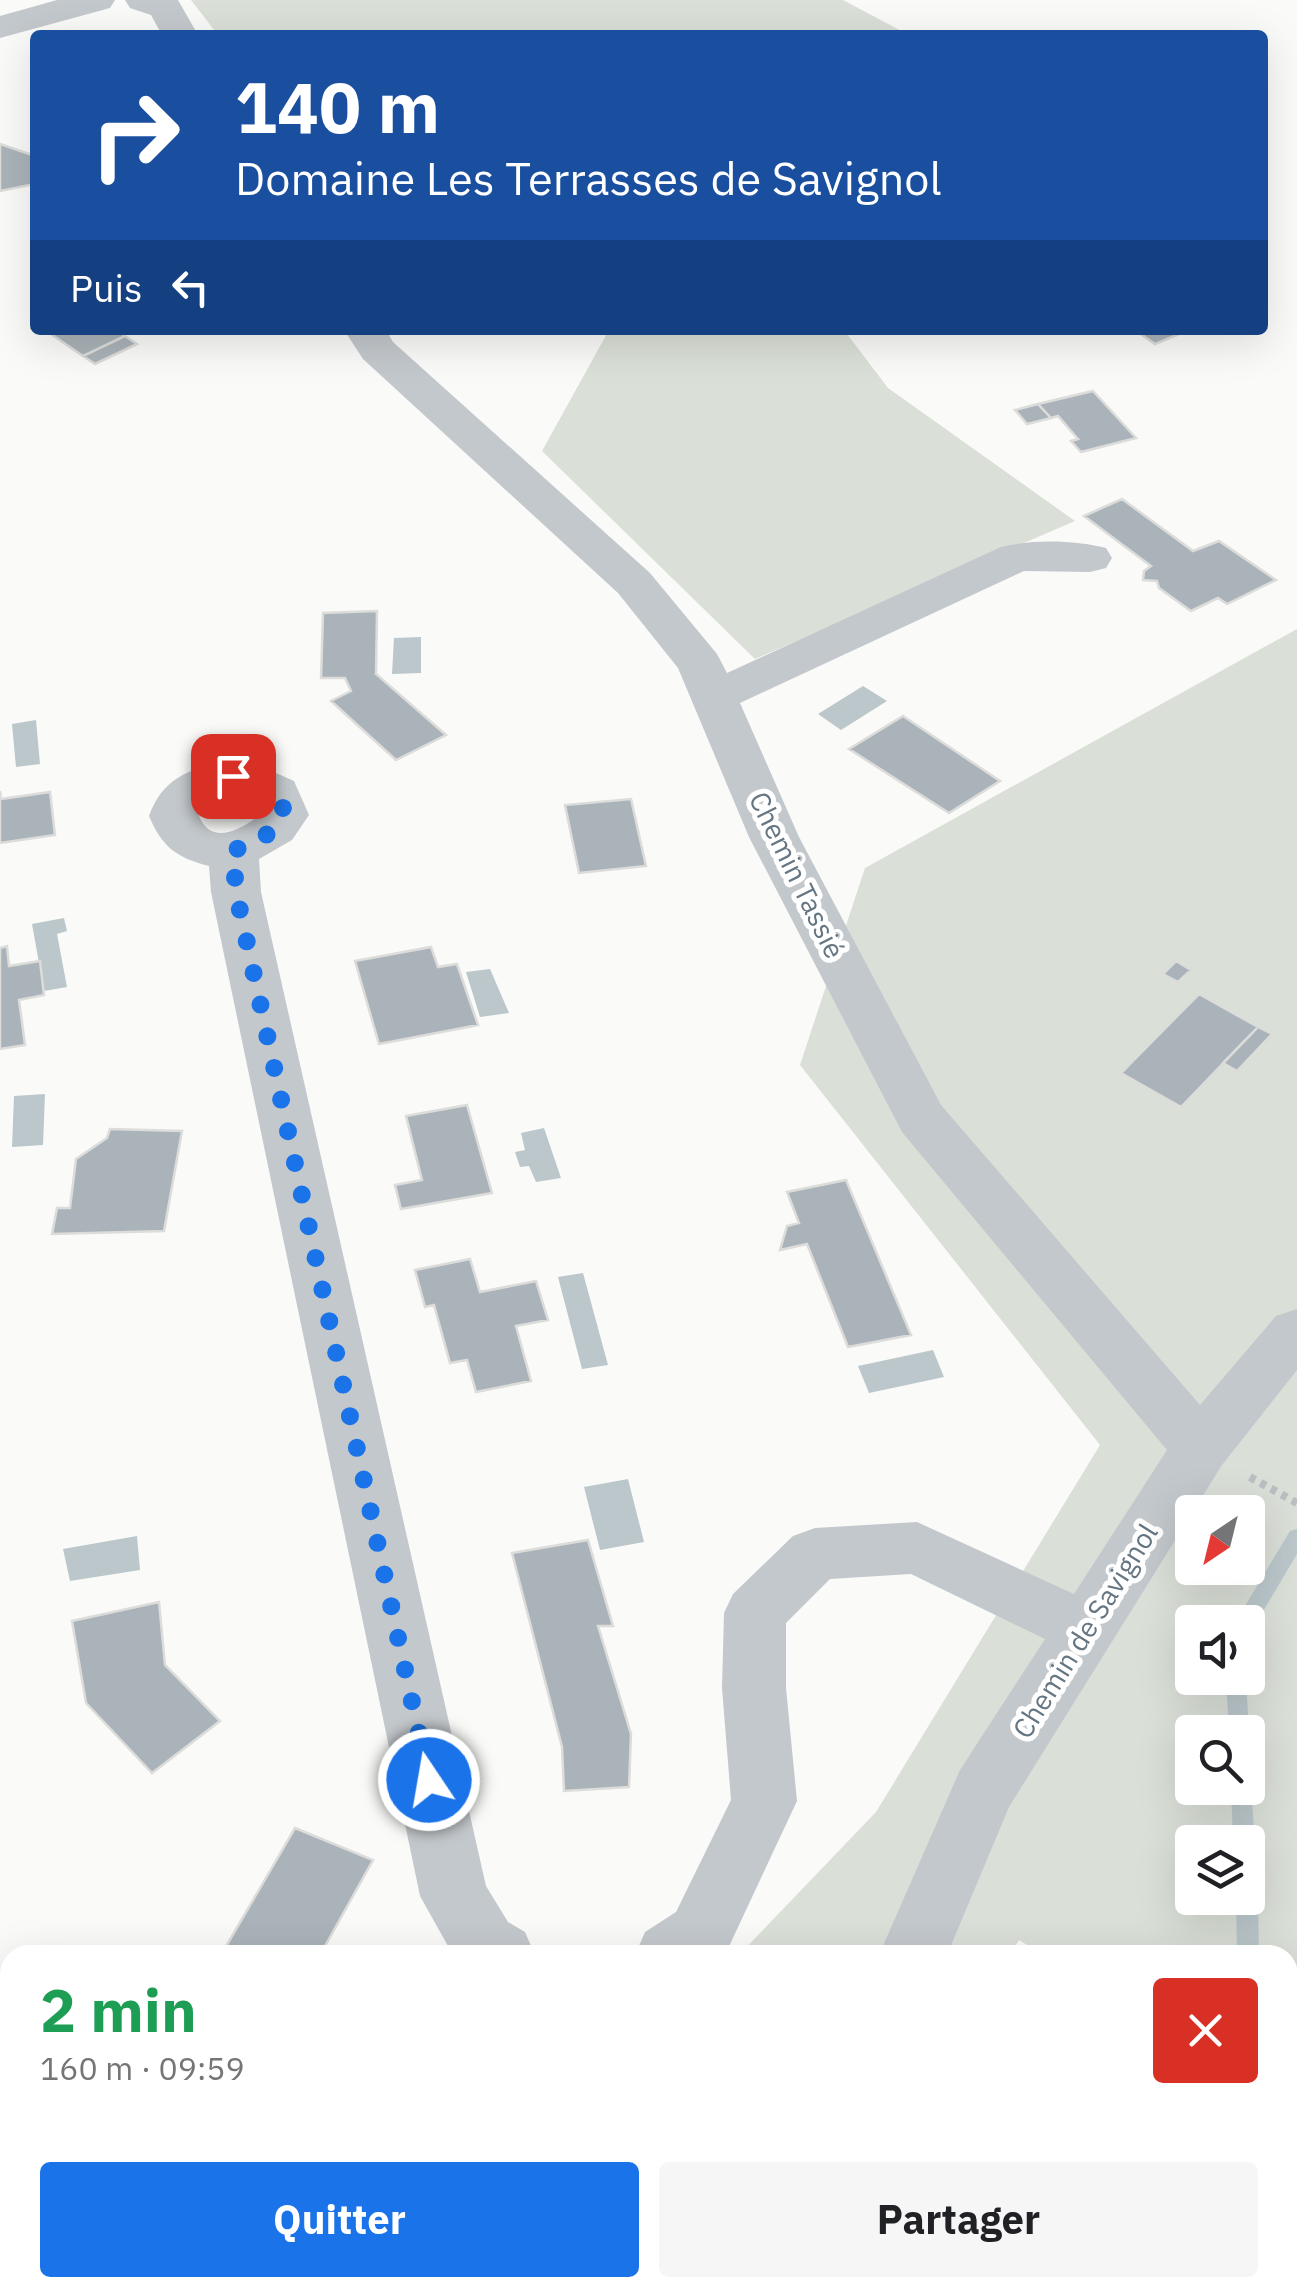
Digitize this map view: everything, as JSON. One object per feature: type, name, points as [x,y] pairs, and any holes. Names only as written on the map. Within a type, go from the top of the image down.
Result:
[{"type":"street","points":[[0,27],[97,0]]},
{"type":"street","points":[[144,0],[165,8],[177,30]]},
{"type":"street","name":"Chemin Tassié","points":[[368,335],[378,350],[634,583],[700,664],[774,837],[921,1118],[1201,1448]]},
{"type":"street","points":[[714,697],[1018,556],[1090,558]]},
{"type":"street","points":[[233,850],[236,892],[454,1896],[486,1945]]},
{"type":"street","name":"Chemin de Savignol","points":[[918,1945],[983,1791],[1201,1448],[1263,1368],[1297,1332]]},
{"type":"street","points":[[684,1945],[700,1934],[764,1801],[754,1688],[755,1613],[815,1554],[917,1548],[1086,1629]]},
{"type":"path","points":[[1284,1498],[1297,1504]]},
{"type":"shaded area","points":[[191,0],[843,0],[900,30],[214,30]]},
{"type":"shaded area","points":[[606,335],[848,335],[888,388],[1075,521],[755,659],[542,451]]},
{"type":"shaded area","points":[[1297,629],[1297,1945],[1027,1945],[1019,1940],[1016,1945],[749,1945],[876,1812],[1100,1445],[800,1065],[865,868]]},
{"type":"shaded area","points":[[421,637],[421,673],[392,674],[394,638]]},
{"type":"shaded area","points":[[863,686],[887,701],[841,730],[818,714]]},
{"type":"shaded area","points":[[36,720],[40,764],[16,767],[12,724]]},
{"type":"shaded area","points":[[64,918],[67,931],[57,934],[67,987],[44,991],[32,924]]},
{"type":"shaded area","points":[[490,969],[509,1013],[480,1017],[466,972]]},
{"type":"shaded area","points":[[45,1094],[43,1145],[12,1147],[14,1096]]},
{"type":"shaded area","points":[[544,1128],[561,1178],[536,1182],[529,1166],[520,1167],[515,1152],[525,1150],[521,1133]]},
{"type":"shaded area","points":[[583,1273],[608,1365],[582,1369],[558,1277]]},
{"type":"shaded area","points":[[933,1350],[944,1377],[869,1393],[858,1366]]},
{"type":"shaded area","points":[[628,1479],[644,1542],[600,1550],[584,1487]]},
{"type":"shaded area","points":[[137,1536],[140,1570],[70,1581],[63,1549]]},
{"type":"building","points":[[0,144],[30,154],[30,185],[0,191]]},
{"type":"building","points":[[52,335],[125,336],[83,356]]},
{"type":"building","points":[[1142,335],[1177,335],[1155,344]]},
{"type":"building","points":[[125,336],[137,344],[95,364],[83,356]]},
{"type":"building","points":[[1093,391],[1136,438],[1081,452],[1071,441],[1078,439],[1058,416],[1051,418],[1038,404]]},
{"type":"building","points":[[1038,404],[1051,418],[1027,424],[1015,410]]},
{"type":"building","points":[[1122,499],[1193,551],[1219,541],[1276,580],[1227,604],[1218,598],[1191,611],[1159,588],[1157,581],[1143,580],[1144,571],[1151,566],[1084,516]]},
{"type":"building","points":[[377,611],[376,674],[446,735],[396,760],[331,701],[351,691],[345,678],[321,678],[323,613]]},
{"type":"building","points":[[903,716],[1000,781],[949,813],[849,749]]},
{"type":"building","points":[[0,791],[1,799],[50,792],[55,835],[0,843]]},
{"type":"building","points":[[631,799],[646,866],[579,873],[565,805]]},
{"type":"building","points":[[7,946],[9,966],[40,961],[44,995],[19,1000],[25,1045],[0,1049],[0,948]]},
{"type":"building","points":[[431,947],[438,967],[457,964],[478,1025],[379,1044],[355,961]]},
{"type":"building","points":[[1176,961],[1191,970],[1178,982],[1163,974]]},
{"type":"building","points":[[1199,994],[1258,1027],[1181,1107],[1121,1073]]},
{"type":"building","points":[[1258,1027],[1272,1034],[1237,1071],[1223,1063]]},
{"type":"building","points":[[467,1105],[492,1193],[401,1209],[395,1185],[422,1180],[406,1116]]},
{"type":"building","points":[[110,1129],[182,1131],[164,1231],[52,1234],[57,1208],[70,1208],[76,1159],[107,1138]]},
{"type":"building","points":[[846,1180],[911,1335],[848,1347],[807,1244],[780,1250],[787,1226],[799,1223],[787,1192]]},
{"type":"building","points":[[470,1259],[480,1292],[536,1281],[548,1320],[516,1326],[531,1381],[476,1392],[467,1360],[450,1363],[434,1305],[425,1307],[415,1270]]},
{"type":"building","points":[[588,1540],[613,1626],[598,1626],[631,1734],[629,1787],[564,1791],[562,1747],[512,1553]]},
{"type":"building","points":[[159,1602],[165,1665],[220,1721],[152,1773],[86,1703],[72,1621]]},
{"type":"building","points":[[295,1828],[373,1860],[326,1945],[227,1945]]},
{"type":"waterway","points":[[1256,1605],[1297,1537]]},
{"type":"waterway","points":[[1237,1695],[1238,1715]]},
{"type":"waterway","points":[[1242,1805],[1243,1825]]},
{"type":"waterway","points":[[1247,1915],[1248,1945]]},
{"type":"route","points":[[233,776],[266,784],[278,792],[283,804],[284,816],[278,828],[267,838],[233,850],[236,892],[429,1780]]}]
